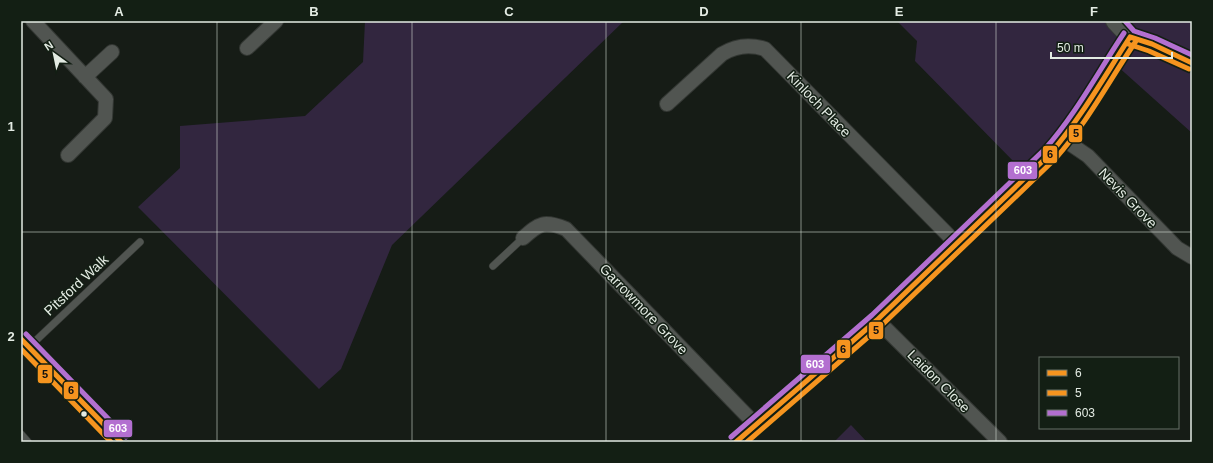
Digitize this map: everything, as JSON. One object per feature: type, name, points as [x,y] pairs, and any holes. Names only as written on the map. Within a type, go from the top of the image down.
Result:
[{"type":"street","points":[[33,21],[106,98],[105,118],[68,155]]},
{"type":"street","points":[[247,48],[276,21]]},
{"type":"street","points":[[1115,21],[1130,37],[1152,44],[1192,63]]},
{"type":"street","points":[[736,442],[877,320],[1050,154],[1063,139],[1079,116],[1130,37]]},
{"type":"street","name":"Kinloch Place","points":[[667,104],[722,54],[731,49],[744,46],[753,46],[765,49],[957,244]]},
{"type":"street","points":[[85,77],[112,52]]},
{"type":"street","name":"Nevis Grove","points":[[1063,139],[1088,156],[1177,248],[1192,257]]},
{"type":"street","name":"Garrowmore Grove","points":[[523,238],[537,226],[552,223],[566,229],[756,425]]},
{"type":"street","name":"Laidon Close","points":[[877,320],[1000,442]]},
{"type":"street","points":[[25,343],[121,442]]},
{"type":"lane","points":[[493,266],[523,238]]},
{"type":"lane","name":"Pitsford Walk","points":[[25,343],[140,242]]},
{"type":"lane","points":[[21,434],[28,442]]},
{"type":"shaded area","points":[[365,21],[624,21],[392,245],[341,369],[319,389],[138,207],[180,168],[180,126],[305,116],[363,62]]},
{"type":"shaded area","points":[[897,21],[1192,21],[1192,133],[1106,56],[1066,119],[1021,169],[915,61],[917,41]]},
{"type":"shaded area","points":[[851,425],[867,442],[834,442]]},
{"type":"transit line","name":"603","points":[[1125,21],[1134,31],[1155,38],[1192,55]]},
{"type":"transit line","name":"603","points":[[731,437],[872,315],[1045,149],[1067,122],[1124,33]]},
{"type":"transit line","name":"6","points":[[1130,37],[1152,44],[1192,63]]},
{"type":"transit line","name":"6","points":[[736,442],[877,320],[1050,154],[1082,112],[1130,37]]},
{"type":"transit line","name":"5","points":[[747,442],[882,325],[1055,159],[1088,116],[1136,41]]},
{"type":"transit line","name":"5","points":[[1128,44],[1149,51],[1189,69]]},
{"type":"transit line","name":"603","points":[[26,334],[126,437]]},
{"type":"transit line","name":"6","points":[[21,339],[121,442]]},
{"type":"transit line","name":"5","points":[[21,349],[111,442]]}]
